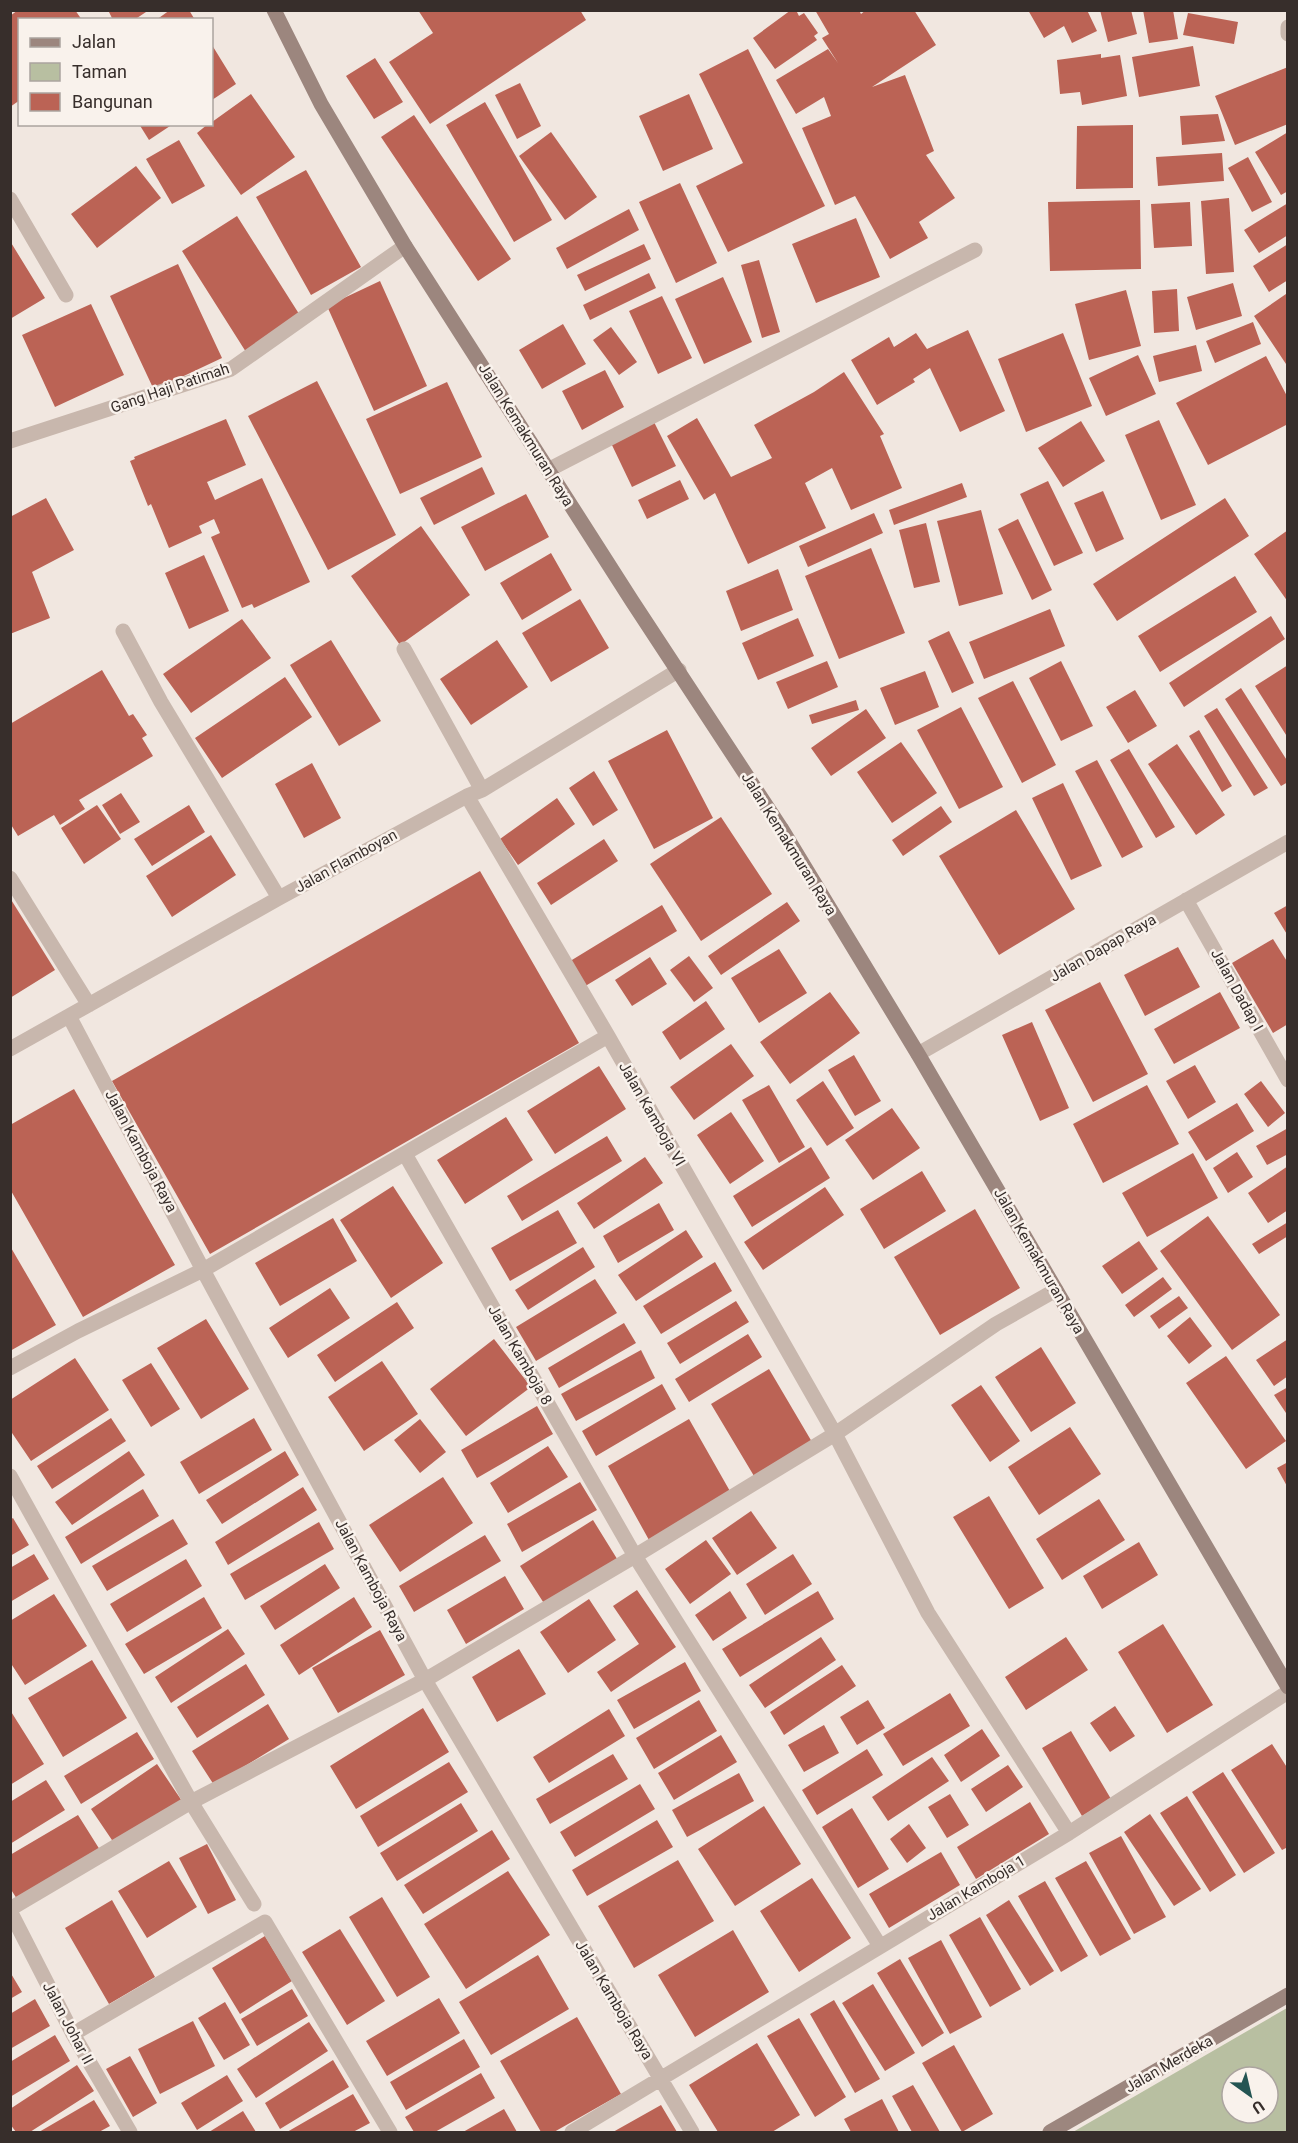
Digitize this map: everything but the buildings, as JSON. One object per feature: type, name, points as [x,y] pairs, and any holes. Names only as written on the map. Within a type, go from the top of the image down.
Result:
[{"type":"main road","name":"Jalan Kemakmuran Raya","points":[[274,10],[321,104],[405,246],[781,828],[918,1054],[1287,1688]]},
{"type":"main road","name":"Jalan Merdeka","points":[[1050,2133],[1287,1995]]},
{"type":"street","points":[[1287,27],[1287,34]]},
{"type":"street","points":[[10,199],[66,295]]},
{"type":"street","name":"Gang Haji Patimah","points":[[10,441],[231,369],[405,246]]},
{"type":"street","points":[[548,470],[975,250]]},
{"type":"street","points":[[123,631],[161,702],[279,898]]},
{"type":"street","name":"Jalan Kamboja VI","points":[[404,650],[474,793],[608,1036],[835,1434],[928,1613],[1069,1833]]},
{"type":"street","name":"Jalan Flamboyan","points":[[10,1049],[279,898],[474,793],[679,670]]},
{"type":"street","name":"Jalan Dapap Raya","points":[[918,1054],[1287,842]]},
{"type":"street","points":[[10,878],[89,1005]]},
{"type":"street","name":"Jalan Dadap I","points":[[1186,900],[1287,1080]]},
{"type":"street","name":"Jalan Kamboja Raya","points":[[69,1016],[425,1680],[692,2133]]},
{"type":"street","points":[[10,1368],[78,1331],[204,1270],[608,1036]]},
{"type":"street","name":"Jalan Kamboja 8","points":[[405,1154],[635,1556],[880,1946]]},
{"type":"street","points":[[10,1910],[191,1802],[425,1680],[635,1556],[835,1434],[996,1324],[1056,1290]]},
{"type":"street","points":[[10,1476],[191,1802],[254,1904]]},
{"type":"street","name":"Jalan Kamboja 1","points":[[572,2133],[1069,1833],[1287,1692]]},
{"type":"street","name":"Jalan Johar II","points":[[10,1910],[73,2034],[130,2133]]},
{"type":"street","points":[[73,2034],[265,1922],[390,2133]]},
{"type":"green space","points":[[1287,2008],[1287,2132],[1073,2132]]}]
